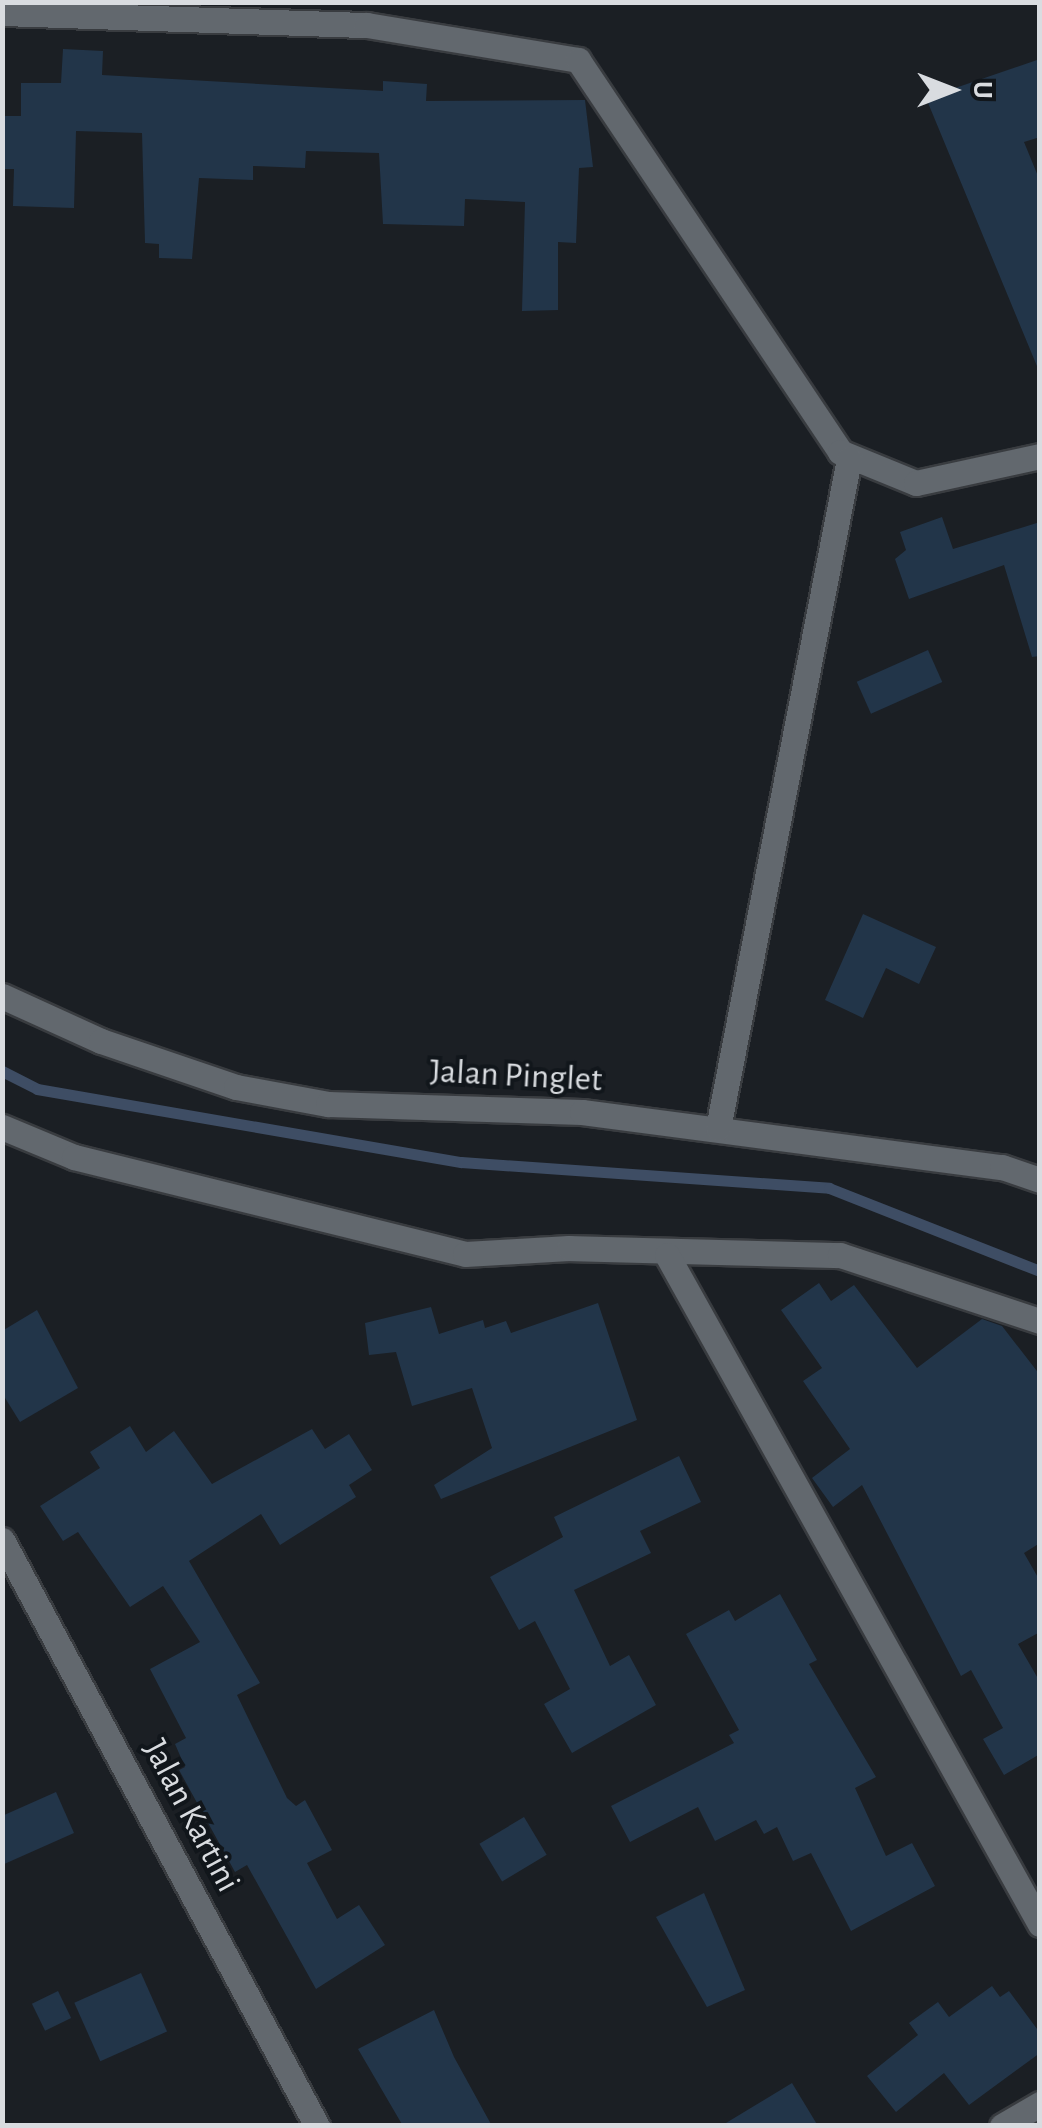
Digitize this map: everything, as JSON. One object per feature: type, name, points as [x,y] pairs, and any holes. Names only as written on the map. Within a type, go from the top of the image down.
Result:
[{"type":"street","points":[[2,13],[124,13],[367,24],[578,60],[849,459],[916,484],[1040,456]]},
{"type":"street","points":[[718,1128],[849,459]]},
{"type":"street","name":"Jalan Pinglet","points":[[2,996],[101,1041],[236,1087],[328,1104],[582,1112],[1002,1167],[1040,1180]]},
{"type":"street","points":[[2,1126],[74,1157],[465,1254],[569,1248],[667,1255],[840,1255],[1040,1322]]},
{"type":"street","points":[[667,1255],[1040,1924]]},
{"type":"street","name":"Jalan Kartini","points":[[2,1540],[317,2126]]},
{"type":"street","points":[[1002,2126],[1040,2104]]},
{"type":"building","points":[[63,49],[103,51],[102,75],[383,91],[383,81],[427,84],[426,101],[585,100],[593,167],[579,168],[576,243],[558,242],[558,310],[522,311],[525,202],[465,199],[464,226],[383,224],[379,153],[306,151],[305,168],[253,166],[253,180],[199,178],[192,259],[159,258],[159,244],[145,243],[142,133],[76,131],[74,208],[13,206],[14,169],[2,169],[2,116],[21,116],[21,83],[61,83]]},
{"type":"building","points":[[1040,59],[1040,137],[1024,142],[1040,181],[1039,371],[926,98]]},
{"type":"building","points":[[942,517],[953,549],[1040,522],[1040,656],[1032,657],[1004,565],[909,599],[895,559],[906,550],[900,532]]},
{"type":"building","points":[[928,650],[942,682],[871,714],[857,682]]},
{"type":"building","points":[[863,914],[936,947],[919,984],[886,968],[863,1018],[825,1000]]},
{"type":"building","points":[[819,1283],[831,1301],[854,1285],[917,1368],[982,1319],[1002,1326],[1040,1375],[1040,1543],[1024,1553],[1040,1581],[1040,1632],[1018,1644],[1040,1682],[1040,1754],[1004,1775],[983,1739],[1003,1728],[971,1670],[961,1676],[862,1485],[833,1507],[812,1478],[850,1449],[803,1381],[822,1368],[781,1310]]},
{"type":"building","points":[[598,1303],[637,1420],[441,1499],[434,1485],[492,1448],[472,1388],[412,1406],[396,1352],[369,1355],[365,1323],[431,1307],[439,1334],[483,1320],[485,1328],[506,1321],[511,1333]]},
{"type":"building","points":[[37,1310],[78,1388],[20,1422],[2,1393],[2,1331]]},
{"type":"building","points":[[130,1426],[146,1452],[174,1431],[212,1484],[312,1429],[325,1449],[349,1434],[372,1470],[349,1485],[356,1497],[280,1545],[261,1514],[189,1561],[260,1683],[237,1695],[287,1798],[296,1806],[305,1800],[332,1850],[307,1863],[337,1919],[359,1905],[385,1945],[316,1989],[247,1865],[235,1872],[179,1770],[185,1767],[175,1744],[186,1738],[150,1669],[200,1642],[163,1586],[130,1607],[78,1532],[63,1541],[40,1506],[100,1468],[90,1452]]},
{"type":"building","points":[[679,1456],[701,1502],[640,1531],[651,1553],[574,1590],[610,1666],[629,1655],[656,1705],[572,1753],[544,1704],[570,1689],[535,1621],[519,1630],[490,1577],[563,1537],[554,1517]]},
{"type":"building","points":[[780,1594],[817,1660],[809,1664],[876,1777],[855,1788],[886,1856],[912,1843],[935,1886],[851,1931],[811,1853],[793,1861],[777,1827],[764,1834],[756,1820],[715,1841],[698,1807],[630,1842],[611,1806],[734,1743],[729,1735],[739,1730],[686,1634],[729,1610],[735,1621]]},
{"type":"building","points":[[56,1792],[74,1833],[2,1865],[2,1816]]},
{"type":"building","points":[[524,1817],[547,1855],[502,1881],[479,1844]]},
{"type":"building","points":[[704,1893],[745,1990],[707,2007],[656,1917]]},
{"type":"building","points":[[141,1973],[167,2031],[100,2061],[74,2003]]},
{"type":"building","points":[[992,1986],[1000,1997],[1009,1991],[1040,2033],[1040,2053],[969,2105],[944,2073],[896,2112],[867,2076],[918,2035],[909,2023],[938,2002],[949,2017]]},
{"type":"building","points":[[58,1991],[71,2018],[45,2031],[32,2004]]},
{"type":"building","points":[[434,2010],[454,2057],[492,2126],[403,2126],[358,2049]]},
{"type":"building","points":[[792,2083],[818,2126],[721,2126]]},
{"type":"waterway","points":[[2,1071],[37,1089],[461,1162],[829,1188],[1040,1271]]}]
